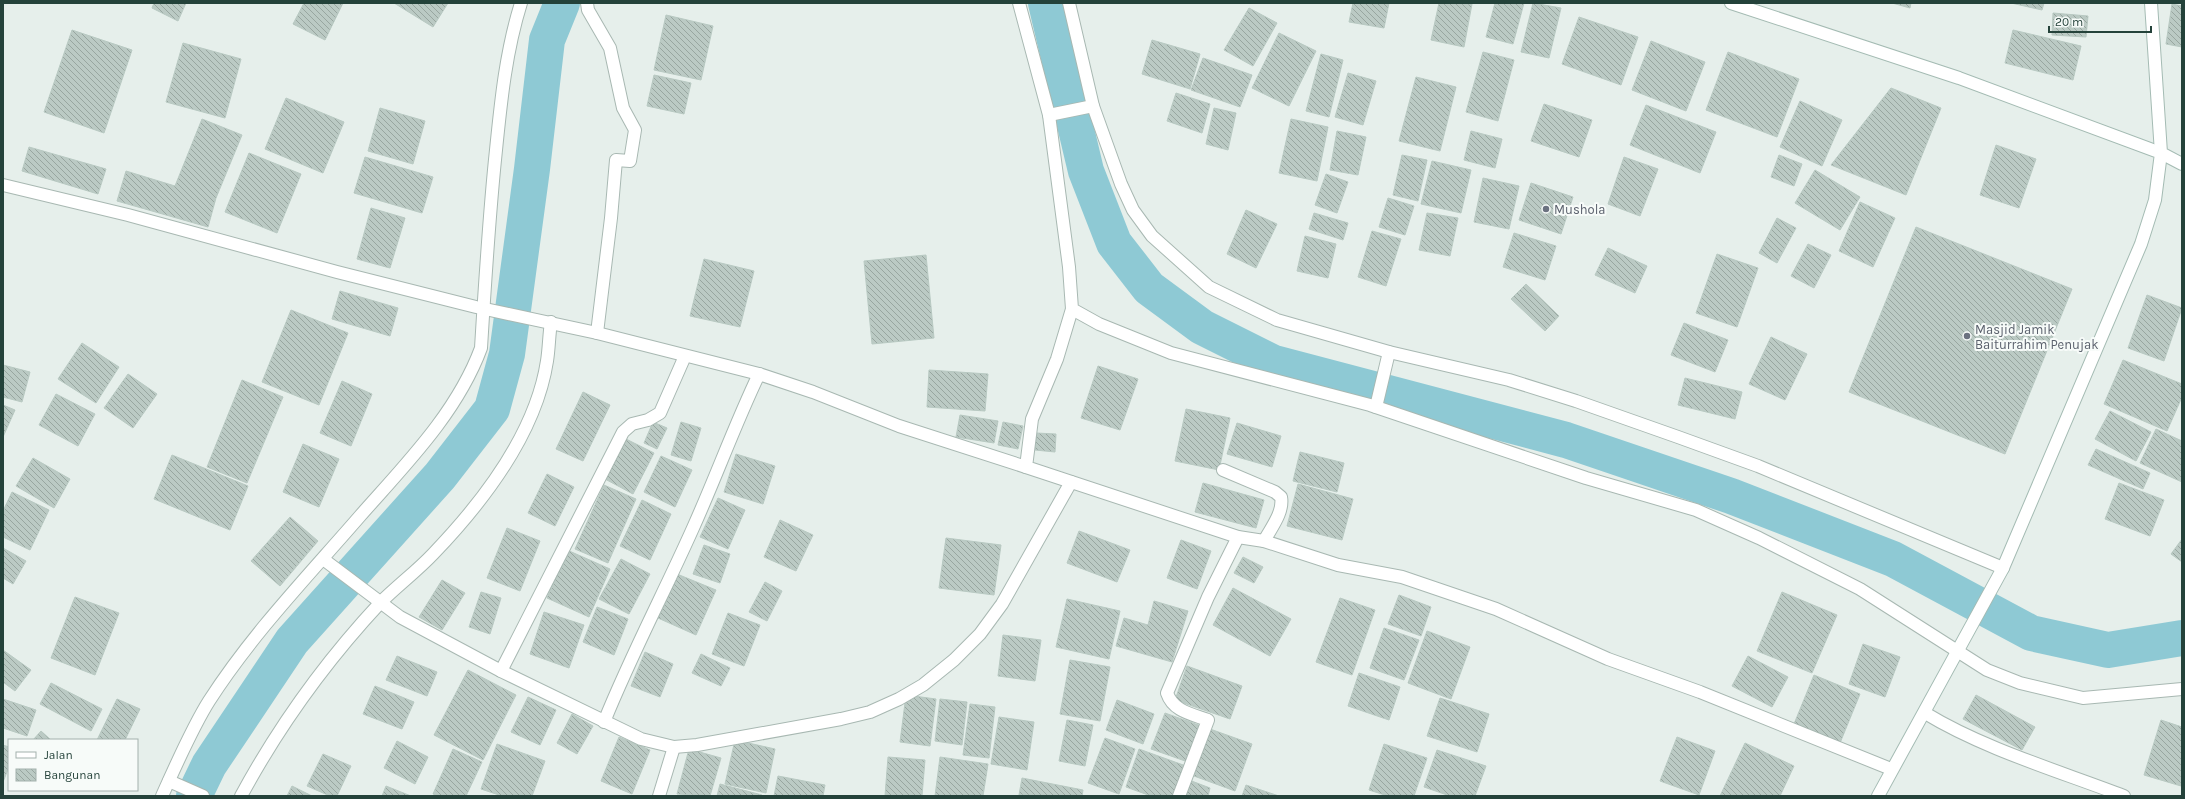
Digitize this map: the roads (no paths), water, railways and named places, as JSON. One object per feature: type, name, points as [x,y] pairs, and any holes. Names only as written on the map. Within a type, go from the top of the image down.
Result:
[{"type":"street","points":[[162,796],[168,781],[209,702],[259,633],[327,562],[456,401],[473,369],[481,348],[491,200],[500,112],[511,36],[521,3]]},
{"type":"street","points":[[586,3],[588,10],[610,48],[623,108],[635,130],[630,161],[616,160],[611,218],[596,332]]},
{"type":"street","points":[[1019,3],[1053,114],[1072,309],[1057,359],[1032,419],[1026,467]]},
{"type":"street","points":[[1069,3],[1089,107],[1133,210],[1152,236],[1209,288],[1277,320],[1388,356],[1508,380],[1576,401],[1664,432],[1758,466],[2003,568]]},
{"type":"street","points":[[1731,3],[1960,78],[2161,153],[2182,164]]},
{"type":"street","points":[[1878,796],[1891,770],[1925,713],[2003,568],[2141,244],[2155,200],[2161,153],[2151,3]]},
{"type":"street","points":[[1053,114],[1089,107]]},
{"type":"street","points":[[3,185],[128,215],[337,272],[502,313],[596,332],[759,374],[813,392],[899,426],[1238,537],[1264,541],[1338,564],[1402,577],[1496,609],[1608,658],[1700,692],[1891,770]]},
{"type":"street","points":[[1072,309],[1099,324],[1171,353],[1377,402],[1586,478],[1696,510],[1760,538],[1860,589],[1988,670],[2020,683],[2083,698],[2182,689]]},
{"type":"street","points":[[241,796],[284,722],[326,666],[381,603],[434,554],[500,474],[533,407],[543,381],[547,361],[546,321]]},
{"type":"street","points":[[501,672],[623,432],[632,424],[648,420],[660,413],[685,356]]},
{"type":"street","points":[[1377,402],[1388,356]]},
{"type":"street","points":[[604,722],[626,668],[693,527],[734,426],[759,374]]},
{"type":"street","points":[[1223,470],[1276,492],[1281,497],[1282,503],[1279,512],[1264,541]]},
{"type":"street","points":[[327,562],[400,617],[501,672],[641,739],[674,747],[697,745],[863,714],[899,699],[922,685],[954,660],[980,634],[1002,604],[1071,482]]},
{"type":"street","points":[[1179,796],[1208,720],[1179,709],[1170,701],[1167,693],[1208,597],[1238,537]]},
{"type":"street","points":[[1925,713],[1944,724],[2024,758],[2124,796]]},
{"type":"street","points":[[659,796],[674,747]]},
{"type":"street","points":[[168,781],[203,796]]},
{"type":"waterway","points":[[194,796],[209,765],[292,641],[440,476],[492,409],[507,354],[532,169],[547,40],[562,3]]},
{"type":"waterway","points":[[1046,3],[1086,171],[1114,243],[1149,288],[1202,327],[1274,363],[1566,440],[1731,496],[1893,559],[2031,633],[2108,650],[2182,638]]},
{"type":"place","name":"Mushola","points":[[1546,209]]},
{"type":"place","name":"Masjid Jamik Baiturrahim Penujak","points":[[1967,336]]}]
